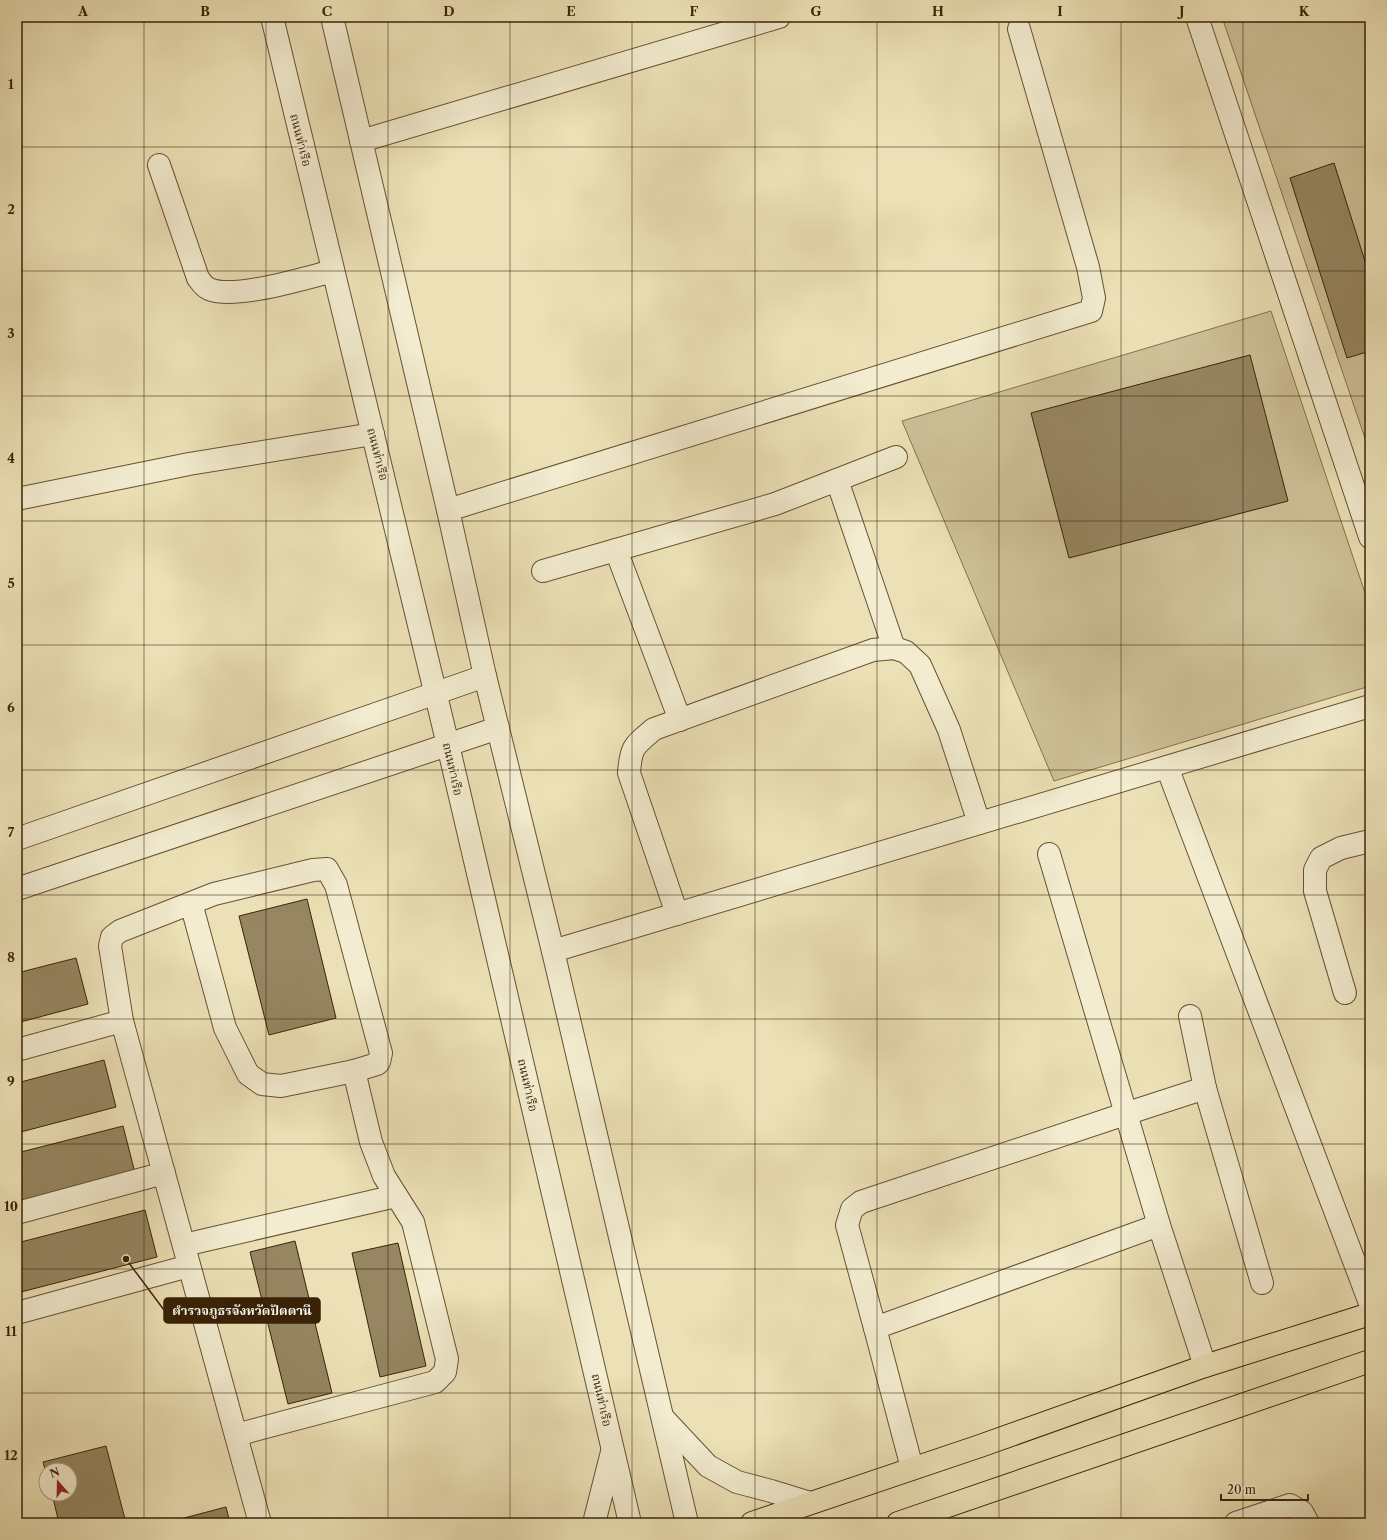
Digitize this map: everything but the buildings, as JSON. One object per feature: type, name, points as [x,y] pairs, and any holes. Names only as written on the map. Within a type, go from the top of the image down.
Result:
[{"type":"main road","points":[[752,1523],[980,1446],[1205,1366],[1370,1314]]},
{"type":"main road","points":[[898,1523],[1370,1361]]},
{"type":"street","name":"ถนนท่าเรือ","points":[[272,17],[448,745],[630,1523]]},
{"type":"street","points":[[332,17],[448,510],[485,676],[553,951],[664,1418],[687,1523]]},
{"type":"street","points":[[361,141],[778,17]]},
{"type":"street","points":[[1197,17],[1370,537]]},
{"type":"street","points":[[448,510],[1090,311],[1094,298],[1088,267],[1019,29]]},
{"type":"street","points":[[159,165],[198,278],[208,289],[223,292],[249,291],[333,272]]},
{"type":"street","points":[[17,499],[188,464],[373,434]]},
{"type":"street","points":[[543,571],[775,504],[896,457]]},
{"type":"street","points":[[837,480],[894,648]]},
{"type":"street","points":[[616,550],[680,720]]},
{"type":"street","points":[[676,914],[629,773],[630,754],[636,744],[654,729],[873,650],[894,648],[906,652],[920,665],[949,730],[979,823]]},
{"type":"street","points":[[17,839],[485,676]]},
{"type":"street","points":[[553,951],[1370,706]]},
{"type":"street","points":[[17,889],[498,728]]},
{"type":"street","points":[[1167,767],[1370,1303]]},
{"type":"street","points":[[1345,993],[1315,891],[1314,870],[1321,858],[1341,848],[1370,841]]},
{"type":"street","points":[[1049,854],[1158,1225],[1205,1366]]},
{"type":"street","points":[[192,903],[225,1028],[248,1074],[262,1084],[280,1086],[354,1071],[377,1064],[381,1053],[336,885],[327,869],[313,870],[214,894],[120,931],[112,937],[110,946],[122,1021],[260,1523]]},
{"type":"street","points":[[1190,1016],[1205,1088],[1262,1283]]},
{"type":"street","points":[[17,1050],[122,1021]]},
{"type":"street","points":[[236,1435],[435,1382],[445,1372],[447,1359],[413,1222],[384,1176],[371,1142],[354,1071]]},
{"type":"street","points":[[912,1468],[876,1328],[846,1225],[850,1212],[856,1206],[871,1199],[1205,1088]]},
{"type":"street","points":[[17,1213],[164,1174]]},
{"type":"street","points":[[184,1245],[396,1196]]},
{"type":"street","points":[[876,1328],[1158,1225]]},
{"type":"street","points":[[17,1313],[189,1266]]},
{"type":"street","points":[[664,1418],[708,1466],[737,1482],[810,1504]]},
{"type":"street","points":[[594,1523],[613,1448]]},
{"type":"street","points":[[1236,1523],[1290,1505],[1302,1512],[1308,1523]]},
{"type":"shaded area","points":[[1222,17],[1370,17],[1370,453]]},
{"type":"shaded area","points":[[1271,311],[1370,608],[1370,686],[1054,781],[902,421]]},
{"type":"place","name":"ตำรวจภูธรจังหวัดปัตตานี","points":[[126,1259]]}]
